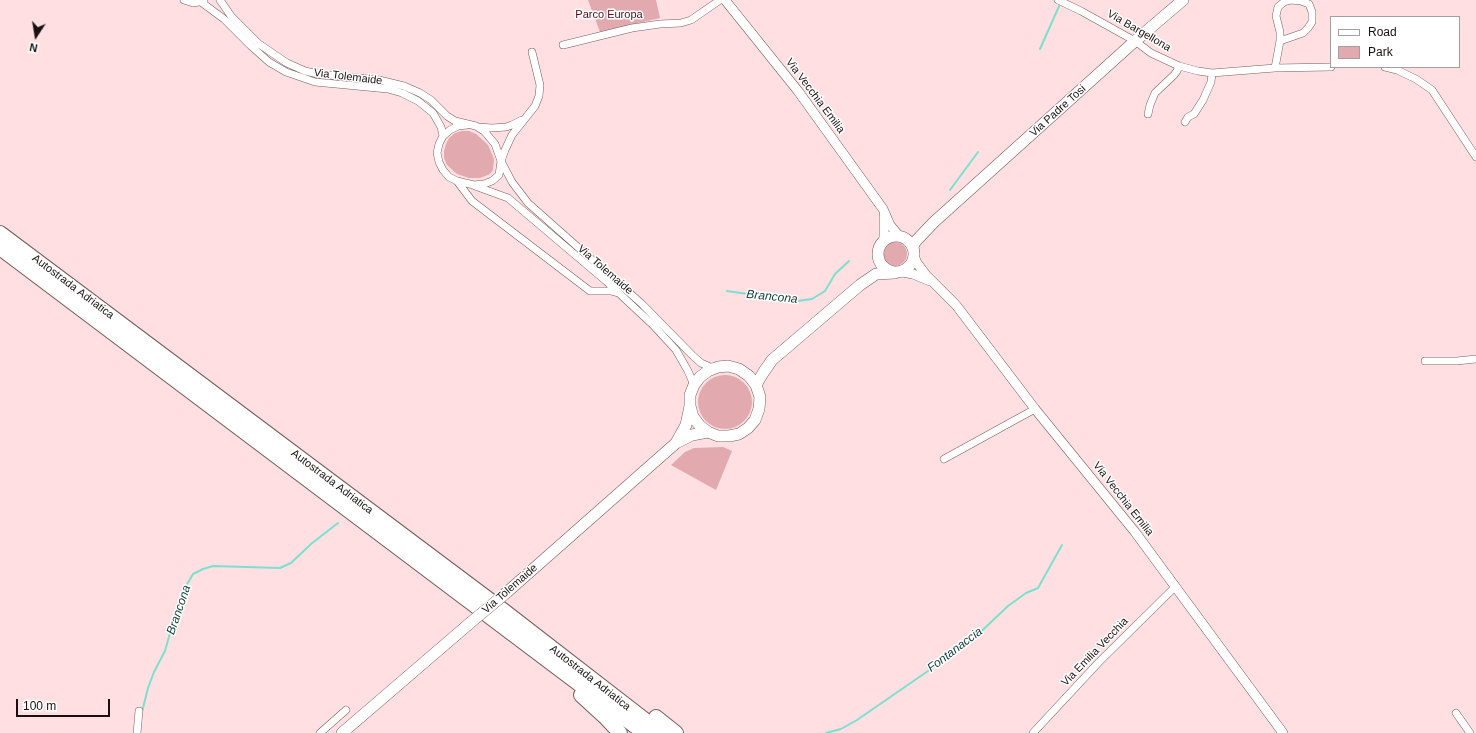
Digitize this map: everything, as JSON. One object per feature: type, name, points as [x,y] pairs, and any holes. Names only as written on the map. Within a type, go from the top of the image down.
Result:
[{"type":"highway","name":"Autostrada Adriatica","points":[[0,233],[503,610],[662,733]]},
{"type":"highway","name":"Autostrada Adriatica","points":[[0,248],[644,733]]},
{"type":"highway","points":[[420,564],[441,585],[584,697],[620,733]]},
{"type":"highway","points":[[503,610],[584,664],[676,733]]},
{"type":"main road","name":"Via Padre Tosi","points":[[934,222],[1135,41],[1183,0]]},
{"type":"main road","points":[[884,240],[892,236],[914,234],[934,222]]},
{"type":"main road","points":[[878,253],[879,263],[888,271],[898,272],[909,267],[912,263],[915,242],[934,222]]},
{"type":"main road","points":[[900,236],[907,240],[913,252]]},
{"type":"main road","name":"Via Tolemaide","points":[[860,285],[867,276],[878,253],[879,246],[884,240]]},
{"type":"main road","name":"Via Tolemaide","points":[[676,442],[708,432],[718,436],[729,436],[739,434],[748,428],[755,420],[759,409],[760,397],[756,385],[762,373],[772,360],[860,285],[876,274],[898,272]]},
{"type":"main road","name":"Via Tolemaide","points":[[718,367],[728,366],[739,369],[757,368],[772,360]]},
{"type":"main road","points":[[694,385],[708,370],[718,367]]},
{"type":"main road","points":[[739,369],[749,376],[756,385]]},
{"type":"main road","name":"Via Tolemaide","points":[[342,733],[506,592],[676,442],[686,425],[690,406],[690,396],[694,385]]},
{"type":"main road","points":[[690,406],[693,417],[700,426],[708,432]]},
{"type":"street","name":"Via Tolemaide","points":[[184,0],[193,3],[203,1],[269,62],[286,72],[315,82],[388,89],[402,93],[418,101],[432,113],[441,127],[443,136]]},
{"type":"street","name":"Via Tolemaide","points":[[220,0],[230,16],[259,44],[287,63],[305,71],[318,74],[379,80],[404,86],[420,92],[451,118],[467,125],[492,128],[506,127],[517,123],[529,115]]},
{"type":"street","points":[[563,45],[632,28],[681,23],[691,20],[720,0]]},
{"type":"street","name":"Via Vecchia Emilia","points":[[725,0],[798,91],[883,209],[890,225],[900,236]]},
{"type":"street","name":"Via Bargellona","points":[[1058,0],[1135,41],[1151,54],[1178,66],[1212,73],[1275,68],[1330,67]]},
{"type":"street","points":[[1275,68],[1280,42],[1280,32],[1276,16],[1278,7],[1284,2],[1291,0],[1309,4],[1312,12],[1312,22],[1308,28],[1303,33],[1280,42]]},
{"type":"street","name":"Via Tolemaide","points":[[474,185],[484,184],[496,178],[501,169],[501,161],[512,135],[535,106],[540,85],[532,52]]},
{"type":"street","points":[[1148,114],[1154,93],[1174,76],[1178,66]]},
{"type":"street","points":[[1389,68],[1416,79],[1432,90],[1476,157]]},
{"type":"street","points":[[1185,122],[1188,117],[1194,114],[1203,100],[1211,82],[1212,73]]},
{"type":"street","name":"Via Tolemaide","points":[[467,125],[454,128],[443,136],[437,153],[442,170],[449,177],[457,181],[474,185],[508,198],[575,254],[653,325],[676,350],[694,385]]},
{"type":"street","name":"Via Tolemaide","points":[[476,126],[484,131],[492,140],[512,182],[528,203],[638,299],[701,363],[710,367],[718,367]]},
{"type":"street","points":[[457,181],[472,201],[590,291],[611,291],[619,293]]},
{"type":"street","points":[[883,209],[885,226],[884,240]]},
{"type":"street","name":"Via Vecchia Emilia","points":[[913,252],[917,263],[926,275],[956,305],[1035,409],[1134,532],[1283,733]]},
{"type":"street","points":[[898,272],[918,276],[938,286]]},
{"type":"street","points":[[1425,361],[1457,361],[1476,359]]},
{"type":"street","points":[[944,459],[1035,409]]},
{"type":"street","name":"Via Emilia Vecchia","points":[[1032,733],[1099,662],[1175,587]]},
{"type":"street","points":[[320,733],[346,710]]},
{"type":"street","points":[[137,733],[139,712]]},
{"type":"street","points":[[1456,713],[1470,733]]},
{"type":"green space","name":"Parco Europa","points":[[588,0],[656,0],[660,18],[600,32]]},
{"type":"green space","points":[[469,131],[476,134],[488,145],[494,159],[493,170],[490,174],[480,178],[469,178],[457,174],[447,165],[444,158],[446,144],[449,138],[455,133]]},
{"type":"green space","points":[[895,242],[904,245],[907,254],[904,263],[895,266],[886,263],[883,254],[886,245]]},
{"type":"green space","points":[[720,375],[730,375],[744,383],[750,392],[752,402],[750,412],[744,421],[730,429],[720,429],[710,424],[703,417],[698,407],[698,397],[703,387],[710,380]]},
{"type":"green space","points":[[723,447],[732,451],[716,490],[671,465],[685,452],[694,448]]},
{"type":"waterway","name":"Brancona","points":[[1040,49],[1060,4]]},
{"type":"waterway","name":"Brancona","points":[[950,190],[978,152]]},
{"type":"waterway","name":"Brancona","points":[[727,291],[797,301],[812,299],[825,291],[835,274],[849,261]]},
{"type":"waterway","name":"Brancona","points":[[142,712],[148,688],[154,672],[165,651],[175,615],[186,586],[193,574],[213,566],[280,568],[291,563],[311,544],[338,523]]},
{"type":"waterway","name":"Fontanaccia","points":[[826,733],[841,729],[857,720],[970,642],[1008,606],[1026,593],[1038,588],[1062,545]]}]
